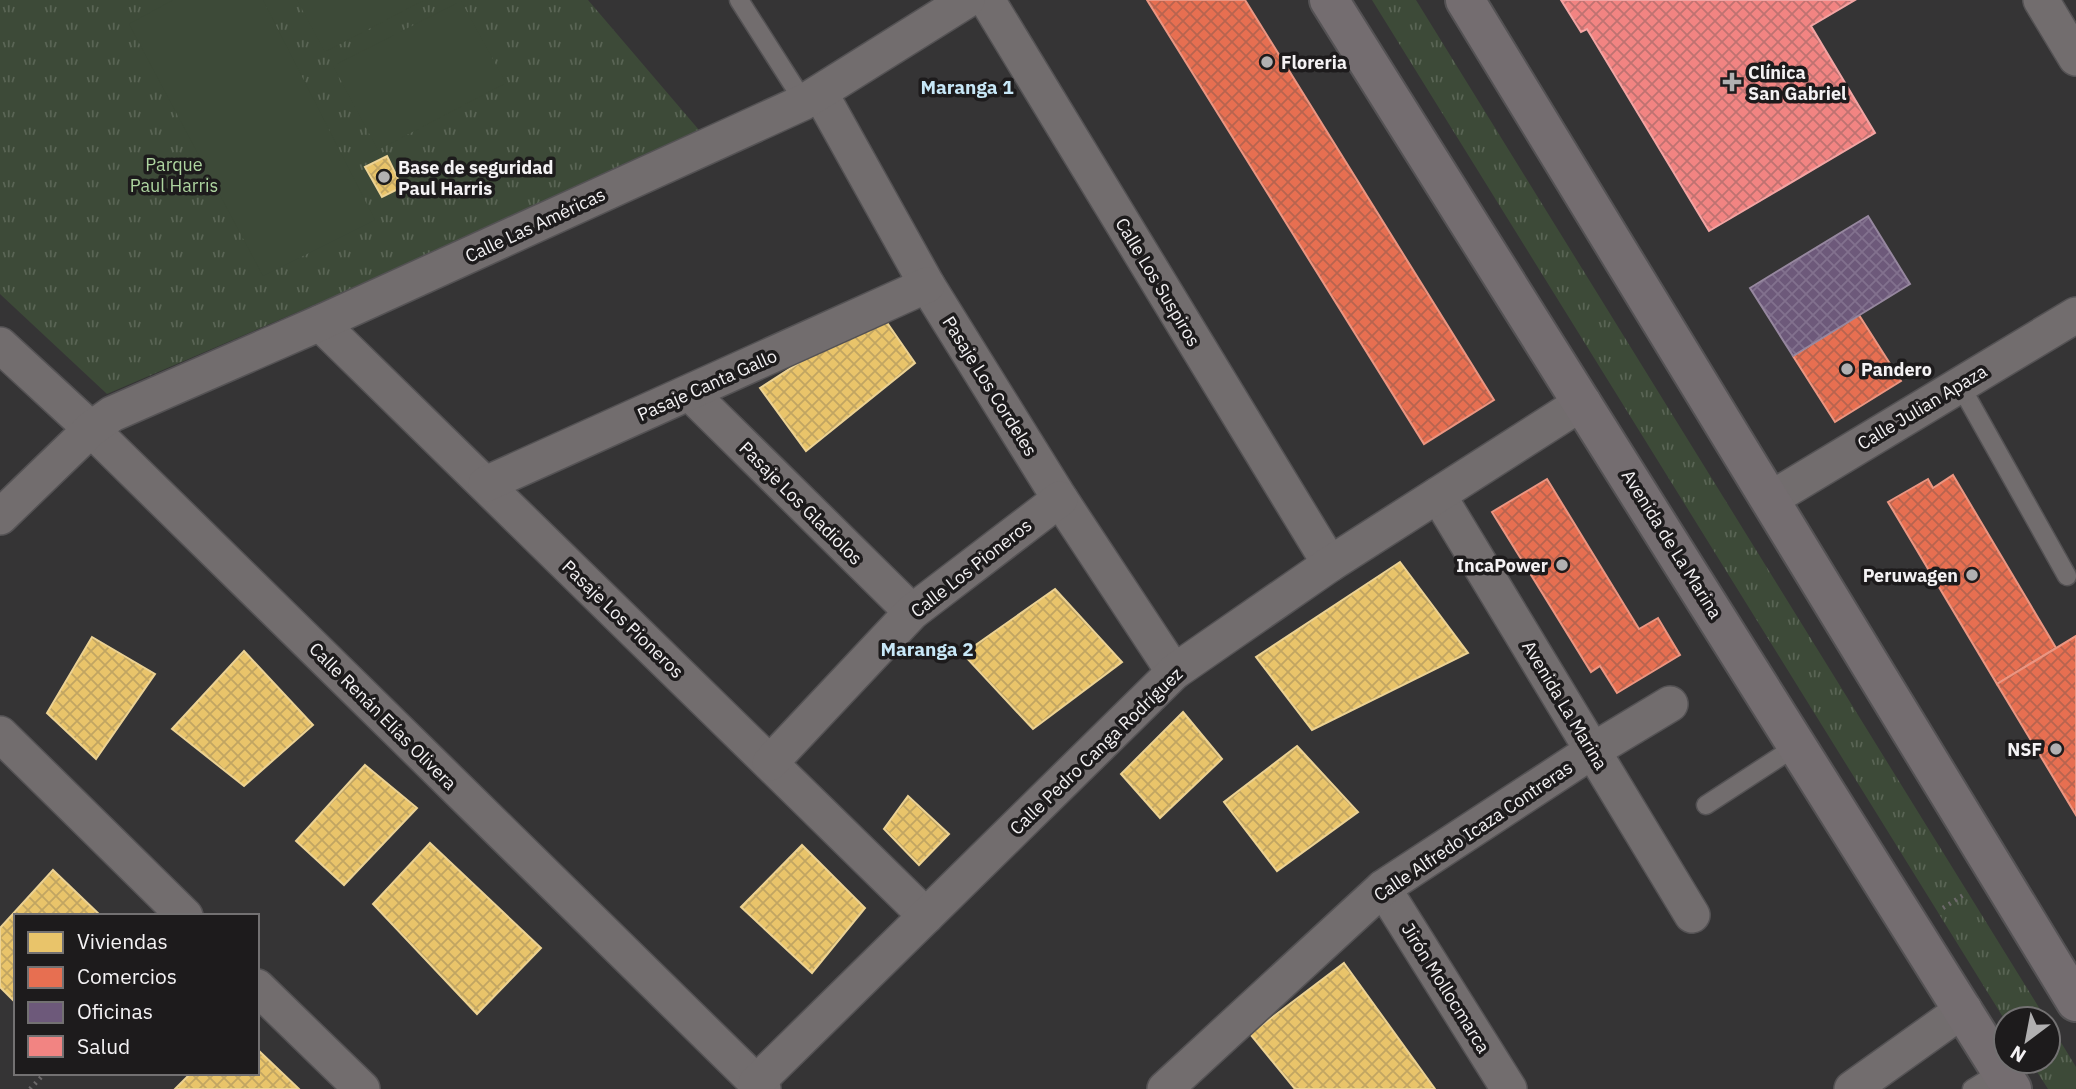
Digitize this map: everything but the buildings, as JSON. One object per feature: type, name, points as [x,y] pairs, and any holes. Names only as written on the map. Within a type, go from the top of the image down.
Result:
[{"type":"main road","name":"Avenida de La Marina","points":[[1329,0],[1964,1009],[1995,1083]]},
{"type":"main road","points":[[1465,0],[2076,1002]]},
{"type":"street","name":"Calle Los Suspiros","points":[[987,0],[1330,564]]},
{"type":"street","points":[[2041,0],[2076,58]]},
{"type":"street","name":"Calle Las Américas","points":[[0,517],[91,429],[112,414],[320,323],[812,97],[951,4]]},
{"type":"street","name":"Pasaje Los Cordeles","points":[[812,97],[1060,499],[1174,672]]},
{"type":"street","name":"Pasaje Canta Gallo","points":[[486,484],[927,285]]},
{"type":"street","name":"Calle Julian Apaza","points":[[1769,500],[2076,315]]},
{"type":"street","name":"Pasaje Los Pioneros","points":[[320,323],[926,916]]},
{"type":"street","name":"Calle Renán Elías Olivera","points":[[0,345],[91,429],[760,1086]]},
{"type":"street","name":"Pasaje Los Gladiolos","points":[[690,393],[912,612]]},
{"type":"street","name":"Calle Pedro Canga Rodríguez","points":[[760,1086],[926,916],[1174,672],[1330,564],[1583,402]]},
{"type":"street","name":"Avenida La Marina","points":[[1438,495],[1692,915]]},
{"type":"street","name":"Calle Los Pioneros","points":[[770,763],[912,612],[1060,499]]},
{"type":"street","name":"Calle Alfredo Icaza Contreras","points":[[1165,1089],[1383,888],[1592,751],[1670,704]]},
{"type":"street","points":[[0,734],[182,914]]},
{"type":"street","name":"Jirón Mollocmarca","points":[[1383,888],[1509,1089]]},
{"type":"street","points":[[259,989],[362,1089]]},
{"type":"street","points":[[1852,1089],[1964,1009]]},
{"type":"lane","name":"Pasaje Los Cordeles","points":[[739,0],[812,97]]},
{"type":"lane","points":[[1960,385],[2067,576]]},
{"type":"lane","points":[[1706,805],[1798,745]]},
{"type":"path","points":[[1912,927],[1997,875]]},
{"type":"path","points":[[30,1089],[43,1075]]},
{"type":"green space","name":"Parque Paul Harris","points":[[0,0],[588,0],[705,137],[107,394],[0,294]]},
{"type":"green space","points":[[173,0],[263,0],[375,220],[263,276],[129,24]]},
{"type":"green space","points":[[297,0],[424,0],[325,52]]},
{"type":"green space","points":[[1372,0],[1416,0],[2037,1005],[1995,1005]]},
{"type":"green space","points":[[461,1],[506,83],[378,150],[333,66]]},
{"type":"green space","points":[[2062,1044],[2076,1067],[2076,1089],[2048,1089],[2039,1075],[2062,1075]]},
{"type":"place","name":"Floreria","points":[[1267,62]]},
{"type":"place","name":"Clínica San Gabriel","points":[[1732,82]]},
{"type":"place","name":"Base de seguridad Paul Harris","points":[[384,177]]},
{"type":"place","name":"Pandero","points":[[1847,369]]},
{"type":"place","name":"IncaPower","points":[[1562,565]]},
{"type":"place","name":"Peruwagen","points":[[1972,575]]},
{"type":"place","name":"NSF","points":[[2056,749]]},
{"type":"district","name":"Maranga 1","points":[[967,87]]},
{"type":"district","name":"Maranga 2","points":[[927,649]]}]
